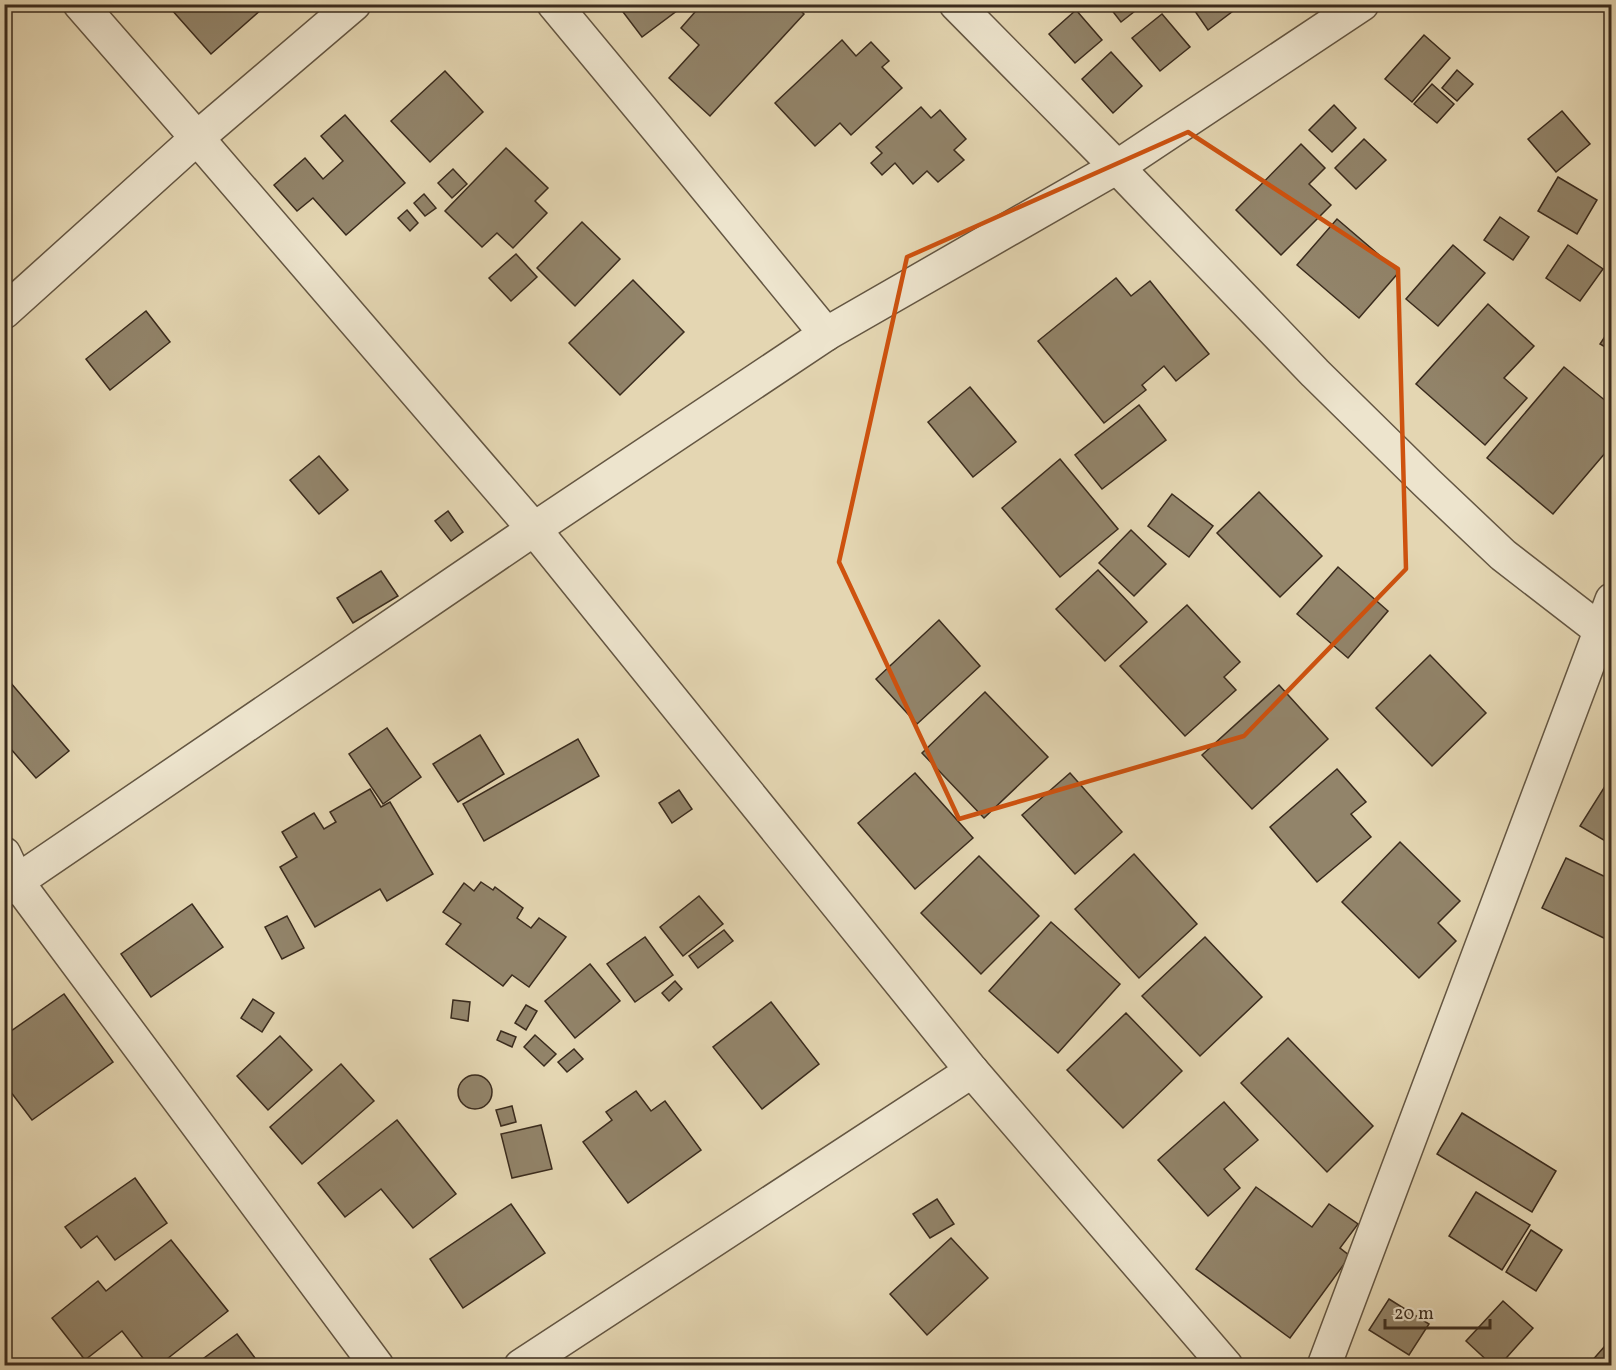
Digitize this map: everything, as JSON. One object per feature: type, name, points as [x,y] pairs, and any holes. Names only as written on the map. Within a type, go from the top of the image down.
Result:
[{"type":"street","points":[[80,4],[534,529],[972,1071],[1226,1365]]},
{"type":"street","points":[[4,312],[197,138],[354,4]]},
{"type":"street","points":[[554,4],[825,334]]},
{"type":"street","points":[[956,4],[1117,166],[1315,374],[1503,555],[1606,615],[1324,1365]]},
{"type":"street","points":[[377,1365],[9,875],[825,334],[1117,166],[1362,4]]},
{"type":"street","points":[[521,1365],[972,1071]]},
{"type":"highlighted area","points":[[1188,132],[1398,269],[1406,569],[1244,736],[959,819],[839,562],[907,257]]},
{"type":"building","points":[[176,4],[257,4],[262,9],[211,54],[171,9]]},
{"type":"building","points":[[617,4],[674,4],[678,10],[642,37]]},
{"type":"building","points":[[702,4],[794,4],[804,14],[710,116],[669,78],[699,45],[681,28]]},
{"type":"building","points":[[1107,4],[1144,4],[1121,22]]},
{"type":"building","points":[[1190,4],[1235,4],[1237,8],[1208,30]]},
{"type":"building","points":[[1076,10],[1102,40],[1075,63],[1049,34]]},
{"type":"building","points":[[1162,14],[1190,47],[1160,71],[1132,38]]},
{"type":"building","points":[[1424,35],[1450,58],[1412,102],[1385,79]]},
{"type":"building","points":[[842,40],[856,56],[871,42],[889,61],[882,67],[902,88],[851,135],[840,123],[815,146],[775,103]]},
{"type":"building","points":[[1111,52],[1142,86],[1113,113],[1082,79]]},
{"type":"building","points":[[1457,70],[1473,84],[1457,101],[1442,88]]},
{"type":"building","points":[[445,71],[483,112],[430,162],[391,121]]},
{"type":"building","points":[[1432,84],[1454,104],[1437,123],[1414,104]]},
{"type":"building","points":[[1334,105],[1356,128],[1332,152],[1309,130]]},
{"type":"building","points":[[921,107],[931,118],[940,110],[966,139],[954,150],[964,160],[938,182],[927,171],[913,184],[895,163],[882,175],[871,163],[882,153],[876,147]]},
{"type":"building","points":[[1562,111],[1590,144],[1556,172],[1528,139]]},
{"type":"building","points":[[345,115],[405,183],[346,235],[313,198],[297,211],[274,185],[305,158],[323,179],[343,161],[321,136]]},
{"type":"building","points":[[1364,139],[1386,160],[1356,189],[1335,168]]},
{"type":"building","points":[[1301,144],[1325,168],[1309,184],[1331,205],[1281,255],[1236,210]]},
{"type":"building","points":[[506,148],[548,188],[535,201],[547,213],[513,248],[497,233],[482,247],[445,211]]},
{"type":"building","points":[[453,169],[467,184],[452,198],[438,183]]},
{"type":"building","points":[[1558,177],[1597,200],[1577,234],[1538,211]]},
{"type":"building","points":[[424,194],[436,208],[425,216],[414,203]]},
{"type":"building","points":[[407,210],[418,223],[410,231],[398,218]]},
{"type":"building","points":[[1500,217],[1529,237],[1513,260],[1484,240]]},
{"type":"building","points":[[1337,219],[1399,272],[1359,318],[1297,265]]},
{"type":"building","points":[[582,222],[620,259],[575,306],[537,268]]},
{"type":"building","points":[[1453,245],[1485,273],[1438,326],[1406,299]]},
{"type":"building","points":[[1568,245],[1603,269],[1580,301],[1546,278]]},
{"type":"building","points":[[516,254],[537,277],[511,301],[489,278]]},
{"type":"building","points":[[1116,278],[1131,296],[1150,281],[1209,354],[1176,381],[1164,366],[1142,385],[1146,390],[1104,423],[1038,341]]},
{"type":"building","points":[[633,280],[684,332],[620,395],[569,343]]},
{"type":"building","points":[[1488,304],[1534,346],[1504,378],[1527,398],[1485,445],[1416,384]]},
{"type":"building","points":[[146,311],[170,342],[110,390],[86,359]]},
{"type":"building","points":[[1612,326],[1612,351],[1600,344]]},
{"type":"building","points":[[1564,367],[1612,406],[1612,445],[1553,514],[1487,458]]},
{"type":"building","points":[[970,387],[1016,442],[973,477],[928,422]]},
{"type":"building","points":[[1139,405],[1166,440],[1102,489],[1075,455]]},
{"type":"building","points":[[319,456],[348,490],[319,514],[290,480]]},
{"type":"building","points":[[1060,459],[1118,529],[1060,577],[1002,508]]},
{"type":"building","points":[[1259,492],[1322,556],[1280,597],[1217,533]]},
{"type":"building","points":[[1172,494],[1213,526],[1189,557],[1148,526]]},
{"type":"building","points":[[448,511],[463,532],[451,541],[435,521]]},
{"type":"building","points":[[1131,530],[1166,564],[1134,596],[1099,563]]},
{"type":"building","points":[[1338,567],[1388,611],[1348,658],[1297,614]]},
{"type":"building","points":[[1098,570],[1147,622],[1105,661],[1056,609]]},
{"type":"building","points":[[381,571],[398,596],[353,623],[337,598]]},
{"type":"building","points":[[1187,605],[1240,662],[1224,677],[1236,690],[1185,736],[1120,666]]},
{"type":"building","points":[[939,620],[980,666],[917,724],[876,679]]},
{"type":"building","points":[[1430,655],[1486,713],[1432,766],[1376,708]]},
{"type":"building","points":[[4,675],[69,751],[36,778],[4,741]]},
{"type":"building","points":[[1279,685],[1328,739],[1252,809],[1202,755]]},
{"type":"building","points":[[985,692],[1048,757],[984,818],[922,753]]},
{"type":"building","points":[[387,728],[421,777],[383,804],[349,754]]},
{"type":"building","points":[[480,735],[504,774],[458,802],[433,764]]},
{"type":"building","points":[[578,739],[599,776],[484,841],[463,804]]},
{"type":"building","points":[[1337,769],[1366,802],[1351,814],[1371,837],[1317,882],[1270,827]]},
{"type":"building","points":[[915,773],[973,838],[915,889],[858,823]]},
{"type":"building","points":[[1070,773],[1122,832],[1075,874],[1022,815]]},
{"type":"building","points":[[1612,775],[1612,845],[1580,826]]},
{"type":"building","points":[[370,789],[381,807],[390,802],[433,874],[387,901],[380,889],[315,927],[280,867],[297,857],[282,832],[314,813],[324,829],[336,822],[330,812]]},
{"type":"building","points":[[679,790],[692,809],[672,823],[659,803]]},
{"type":"building","points":[[1400,842],[1460,901],[1438,923],[1456,941],[1419,978],[1342,902]]},
{"type":"building","points":[[1134,854],[1197,924],[1139,978],[1075,909]]},
{"type":"building","points":[[979,856],[1039,916],[981,974],[921,913]]},
{"type":"building","points":[[1566,858],[1612,880],[1612,942],[1542,908]]},
{"type":"building","points":[[481,882],[493,890],[495,887],[523,908],[517,918],[531,928],[539,918],[566,937],[529,987],[512,975],[503,986],[446,944],[461,924],[443,912],[464,883],[474,891]]},
{"type":"building","points":[[699,896],[723,924],[683,956],[660,927]]},
{"type":"building","points":[[192,904],[223,947],[151,997],[121,954]]},
{"type":"building","points":[[287,916],[304,948],[282,959],[265,927]]},
{"type":"building","points":[[1051,922],[1120,984],[1058,1053],[989,991]]},
{"type":"building","points":[[724,930],[733,941],[698,968],[689,956]]},
{"type":"building","points":[[645,937],[673,975],[635,1002],[607,964]]},
{"type":"building","points":[[1205,937],[1262,997],[1200,1056],[1142,996]]},
{"type":"building","points":[[590,964],[620,1001],[575,1038],[545,1001]]},
{"type":"building","points":[[675,981],[682,989],[669,1001],[662,993]]},
{"type":"building","points":[[64,994],[113,1062],[32,1120],[4,1083],[4,1036]]},
{"type":"building","points":[[253,999],[274,1013],[262,1032],[241,1018]]},
{"type":"building","points":[[453,1000],[470,1002],[468,1021],[451,1018]]},
{"type":"building","points":[[771,1002],[819,1064],[762,1109],[713,1047]]},
{"type":"building","points":[[526,1005],[537,1011],[526,1030],[515,1023]]},
{"type":"building","points":[[1126,1013],[1182,1071],[1123,1128],[1067,1070]]},
{"type":"building","points":[[501,1031],[516,1037],[512,1047],[497,1040]]},
{"type":"building","points":[[535,1035],[556,1054],[544,1066],[524,1047]]},
{"type":"building","points":[[280,1036],[312,1070],[268,1110],[237,1076]]},
{"type":"building","points":[[1288,1038],[1373,1126],[1327,1172],[1241,1083]]},
{"type":"building","points":[[574,1049],[583,1059],[567,1072],[558,1062]]},
{"type":"building","points":[[341,1064],[374,1101],[302,1164],[270,1127]]},
{"type":"building","points":[[475,1075],[487,1080],[492,1092],[487,1104],[475,1109],[463,1104],[458,1092],[463,1080]]},
{"type":"building","points":[[636,1091],[651,1111],[665,1101],[701,1150],[628,1203],[583,1142],[612,1120],[606,1112]]},
{"type":"building","points":[[1224,1102],[1258,1140],[1224,1169],[1240,1188],[1208,1216],[1158,1160]]},
{"type":"building","points":[[512,1106],[516,1122],[501,1126],[496,1110]]},
{"type":"building","points":[[1462,1113],[1556,1171],[1532,1212],[1437,1154]]},
{"type":"building","points":[[397,1120],[456,1194],[413,1228],[381,1189],[345,1217],[318,1183]]},
{"type":"building","points":[[541,1125],[552,1169],[512,1178],[501,1134]]},
{"type":"building","points":[[135,1178],[167,1223],[115,1260],[97,1236],[81,1248],[65,1227]]},
{"type":"building","points":[[1256,1187],[1312,1227],[1329,1204],[1358,1224],[1340,1248],[1350,1256],[1290,1338],[1196,1269]]},
{"type":"building","points":[[1476,1192],[1530,1225],[1502,1270],[1449,1236]]},
{"type":"building","points":[[937,1199],[954,1224],[930,1238],[913,1214]]},
{"type":"building","points":[[511,1204],[545,1253],[463,1308],[430,1259]]},
{"type":"building","points":[[1531,1230],[1562,1250],[1536,1291],[1506,1272]]},
{"type":"building","points":[[951,1238],[988,1278],[927,1335],[890,1294]]},
{"type":"building","points":[[171,1240],[228,1311],[158,1366],[149,1366],[122,1331],[85,1360],[52,1318],[98,1281],[106,1291]]},
{"type":"building","points":[[1389,1299],[1429,1324],[1409,1355],[1369,1330]]},
{"type":"building","points":[[1503,1301],[1533,1328],[1499,1366],[1493,1366],[1466,1341]]},
{"type":"building","points":[[237,1334],[261,1366],[193,1366]]},
{"type":"building","points":[[1612,1338],[1612,1366],[1590,1366],[1589,1364]]},
{"type":"building","points":[[911,1359],[920,1361],[924,1366],[902,1366]]}]
